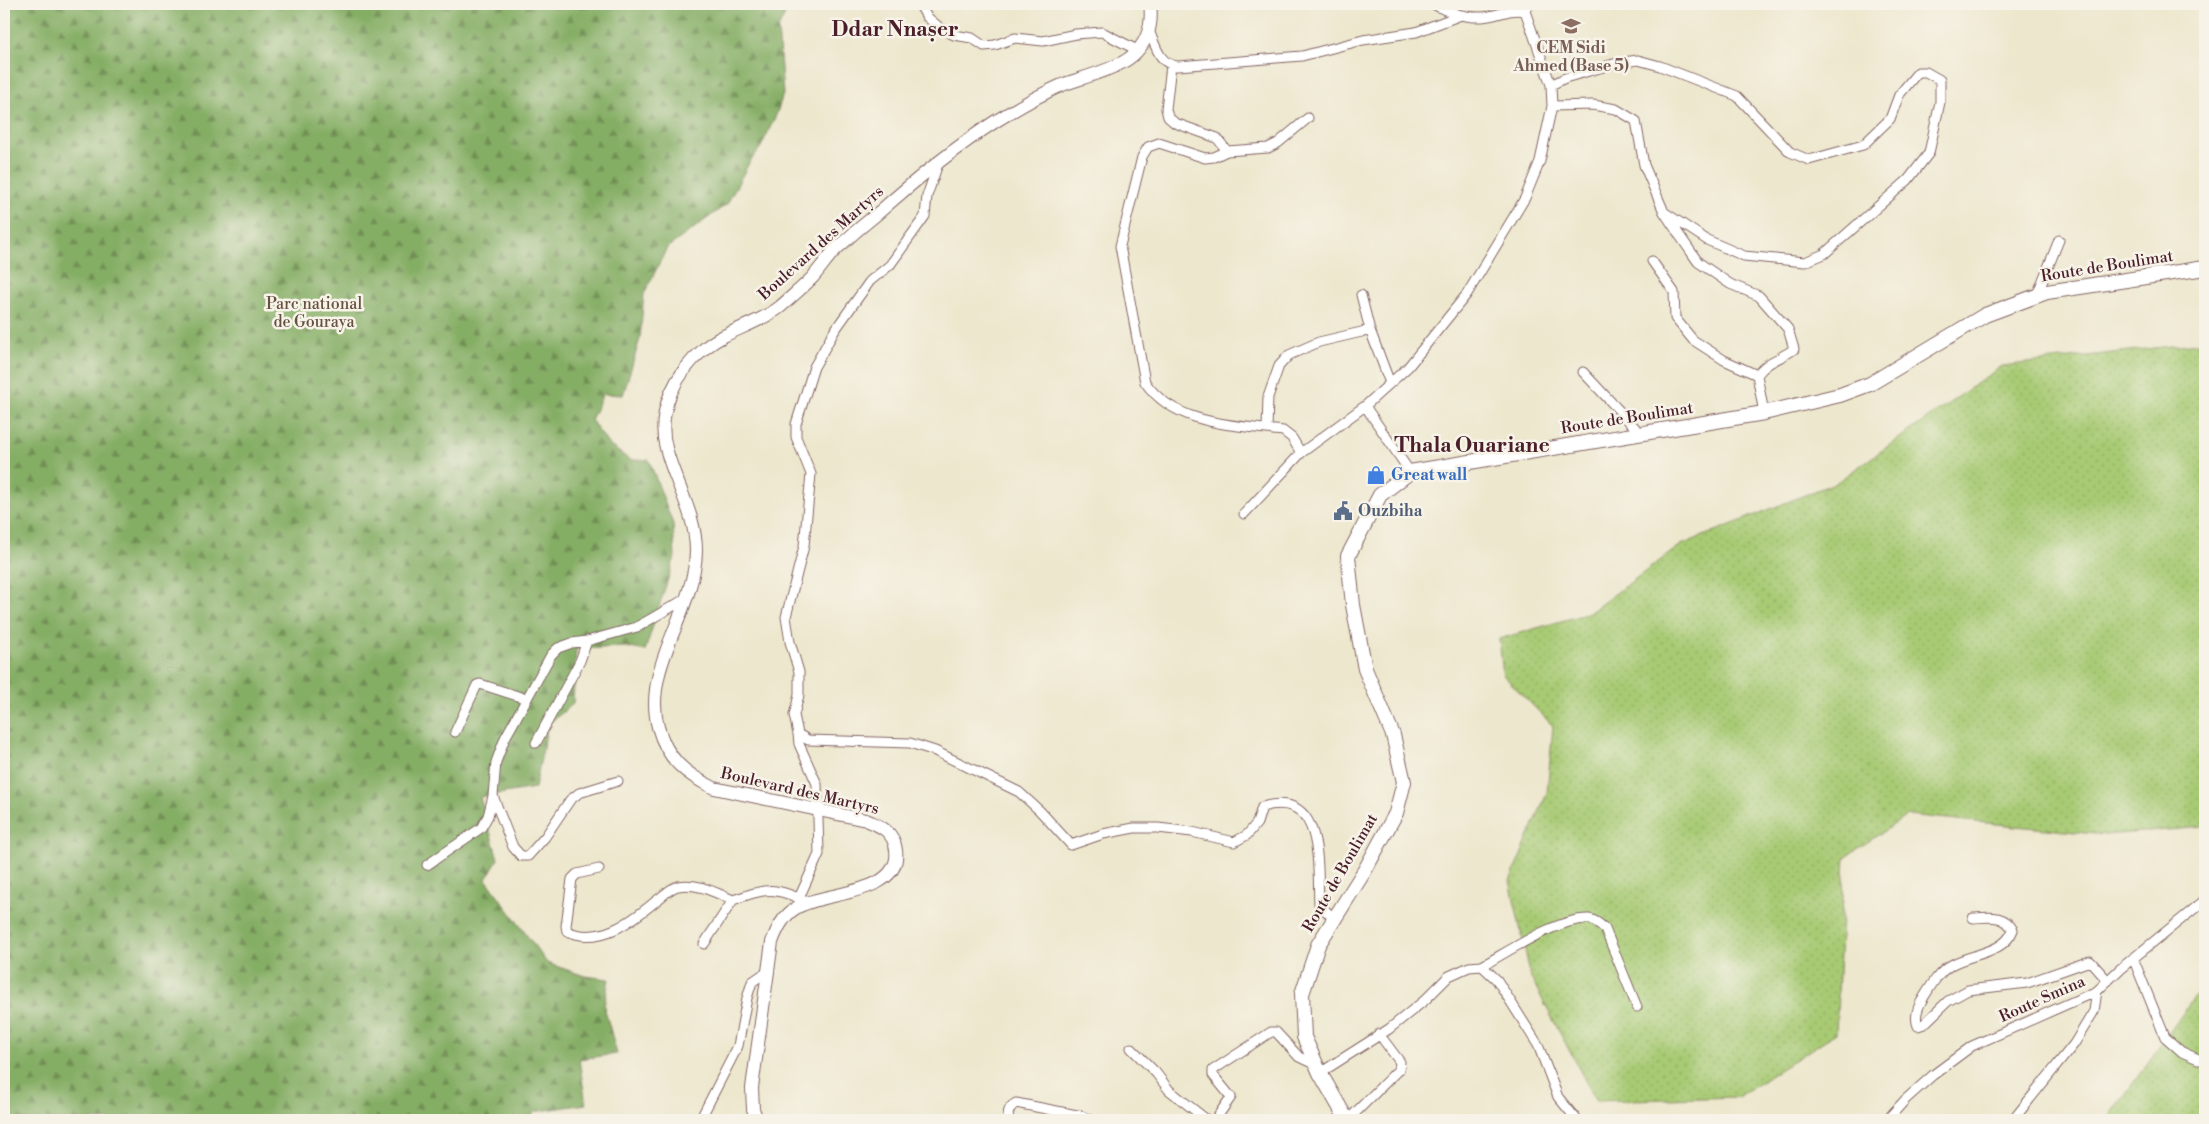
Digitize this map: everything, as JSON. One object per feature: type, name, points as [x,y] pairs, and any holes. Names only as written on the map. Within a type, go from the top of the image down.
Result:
[{"type":"main road","points":[[1150,4],[1150,33]]},
{"type":"main road","name":"Boulevard des Martyrs","points":[[757,1120],[753,1109],[752,1088],[772,942],[778,927],[803,900],[860,891],[890,874],[897,862],[896,847],[891,834],[881,825],[866,820],[714,788],[692,778],[677,764],[662,743],[655,715],[657,687],[665,657],[687,598],[696,554],[696,533],[688,505],[665,446],[663,417],[671,390],[688,363],[708,346],[777,309],[810,280],[836,250],[938,163],[993,123],[1027,102],[1058,87],[1120,63],[1132,56],[1150,33]]},
{"type":"main road","name":"Route de Boulimat","points":[[1348,1120],[1318,1069],[1304,1036],[1302,994],[1318,945],[1365,870],[1396,813],[1404,782],[1393,736],[1366,669],[1353,605],[1348,556],[1380,495],[1410,472],[1764,413],[1840,395],[1870,384],[1985,315],[2047,292],[2205,268]]},
{"type":"street","points":[[919,4],[927,17],[940,28],[954,35],[972,38],[984,46],[995,45],[1015,38],[1043,40],[1076,34],[1102,32],[1137,50]]},
{"type":"street","points":[[1244,514],[1301,453],[1365,406],[1408,367],[1467,294],[1526,198],[1540,160],[1552,106],[1551,85],[1526,7],[1482,17],[1461,15],[1433,4]]},
{"type":"street","points":[[1150,33],[1161,58],[1171,66],[1302,56],[1363,40],[1416,32],[1461,15]]},
{"type":"street","points":[[1551,85],[1565,78],[1617,63],[1638,60],[1660,66],[1737,96],[1790,152],[1810,160],[1841,153],[1863,145],[1890,119],[1898,95],[1918,72],[1926,72],[1940,80],[1940,102],[1929,153],[1908,180],[1824,254],[1805,262],[1744,256],[1707,240],[1664,212]]},
{"type":"street","points":[[1171,66],[1166,109],[1168,117],[1175,123],[1216,138],[1227,151]]},
{"type":"street","points":[[1552,106],[1593,105],[1616,109],[1636,122],[1644,165],[1664,212],[1698,262],[1730,284],[1759,296],[1788,329],[1794,349],[1781,358],[1766,364],[1757,375],[1764,413]]},
{"type":"street","points":[[1301,453],[1292,438],[1284,431],[1208,422],[1180,412],[1152,392],[1145,382],[1120,246],[1142,157],[1148,147],[1159,143],[1204,158],[1214,157],[1227,151],[1268,148],[1278,144],[1308,118]]},
{"type":"street","points":[[704,944],[733,900],[764,889],[787,892],[803,900],[819,854],[817,784],[799,744],[794,715],[800,695],[799,672],[790,642],[786,617],[804,546],[811,474],[796,437],[796,424],[814,367],[835,330],[870,281],[890,265],[924,216],[927,196],[938,163]]},
{"type":"street","points":[[2037,296],[2059,240]]},
{"type":"street","points":[[1652,262],[1674,292],[1675,318],[1693,340],[1724,360],[1757,375]]},
{"type":"street","points":[[1361,295],[1370,330],[1390,383]]},
{"type":"street","points":[[1267,429],[1268,396],[1279,366],[1289,356],[1319,342],[1370,330]]},
{"type":"street","points":[[1583,372],[1641,434]]},
{"type":"street","points":[[1365,406],[1410,472]]},
{"type":"street","points":[[427,865],[480,828],[488,816],[493,796],[496,762],[505,738],[551,654],[558,648],[637,626],[687,598]]},
{"type":"street","points":[[536,743],[580,661],[587,641]]},
{"type":"street","points":[[455,732],[477,685],[480,684],[527,698]]},
{"type":"street","points":[[798,734],[808,740],[910,743],[936,751],[1019,792],[1040,811],[1071,845],[1103,834],[1134,828],[1192,832],[1234,842],[1247,835],[1257,823],[1262,807],[1284,804],[1299,810],[1308,820],[1314,835],[1319,870],[1319,904],[1334,919]]},
{"type":"street","points":[[493,796],[513,846],[521,856],[528,856],[545,837],[570,800],[579,793],[618,781]]},
{"type":"street","points":[[598,869],[577,874],[572,879],[566,926],[568,931],[578,936],[609,932],[630,923],[677,886],[694,885],[733,900]]},
{"type":"street","name":"Route Smina","points":[[1887,1120],[1906,1099],[1933,1075],[1972,1046],[2098,991],[2133,958],[2205,900]]},
{"type":"street","points":[[1974,918],[1997,917],[2008,922],[2014,930],[2010,939],[1995,948],[1952,964],[1936,976],[1919,1005],[1916,1020],[1918,1026],[1924,1024],[1948,1001],[1968,990],[2027,983],[2090,961],[2108,981]]},
{"type":"street","points":[[1215,1120],[1231,1097],[1213,1075],[1213,1070],[1270,1032],[1276,1032],[1299,1057],[1318,1069],[1380,1034],[1425,1000],[1449,976],[1469,968],[1482,966],[1551,927],[1589,919],[1605,929],[1637,1008]]},
{"type":"street","points":[[2133,958],[2165,1037],[2182,1052],[2205,1062]]},
{"type":"street","points":[[1482,966],[1497,980],[1538,1045],[1558,1096],[1578,1120]]},
{"type":"street","points":[[700,1120],[738,1046],[752,982],[762,975],[769,974]]},
{"type":"street","points":[[2013,1120],[2074,1044],[2094,1011],[2098,991]]},
{"type":"street","points":[[1348,1120],[1399,1068],[1400,1062],[1380,1034]]},
{"type":"street","points":[[1131,1048],[1156,1073],[1168,1090],[1207,1120]]},
{"type":"street","points":[[1008,1120],[1007,1116],[1011,1106],[1016,1103],[1082,1116],[1090,1120]]},
{"type":"green space","name":"Parc national de Gouraya","points":[[4,4],[790,4],[778,29],[783,94],[777,113],[761,147],[749,163],[727,204],[667,248],[644,294],[640,339],[623,395],[603,394],[591,420],[609,445],[630,460],[649,460],[673,524],[675,557],[645,651],[626,647],[576,649],[573,704],[548,724],[535,788],[480,797],[498,859],[486,879],[547,963],[585,976],[609,979],[604,1006],[617,1054],[579,1059],[586,1104],[533,1112],[533,1120],[4,1120]]},
{"type":"green space","points":[[2205,342],[2205,827],[2105,835],[1908,815],[1845,857],[1836,1033],[1738,1097],[1596,1101],[1531,978],[1510,881],[1547,793],[1553,726],[1503,675],[1499,639],[1589,613],[1681,545],[1837,482],[2002,366]]},
{"type":"green space","points":[[2205,982],[2205,1120],[2107,1120]]},
{"type":"place","name":"CEM Sidi Ahmed (Base 5)","points":[[1571,26]]},
{"type":"place","name":"Great wall","points":[[1376,475]]},
{"type":"place","name":"Ouzbiha","points":[[1343,511]]},
{"type":"district","name":"Ddar Nnaṣer","points":[[895,30]]},
{"type":"district","name":"Thala Ouariane","points":[[1472,446]]}]
